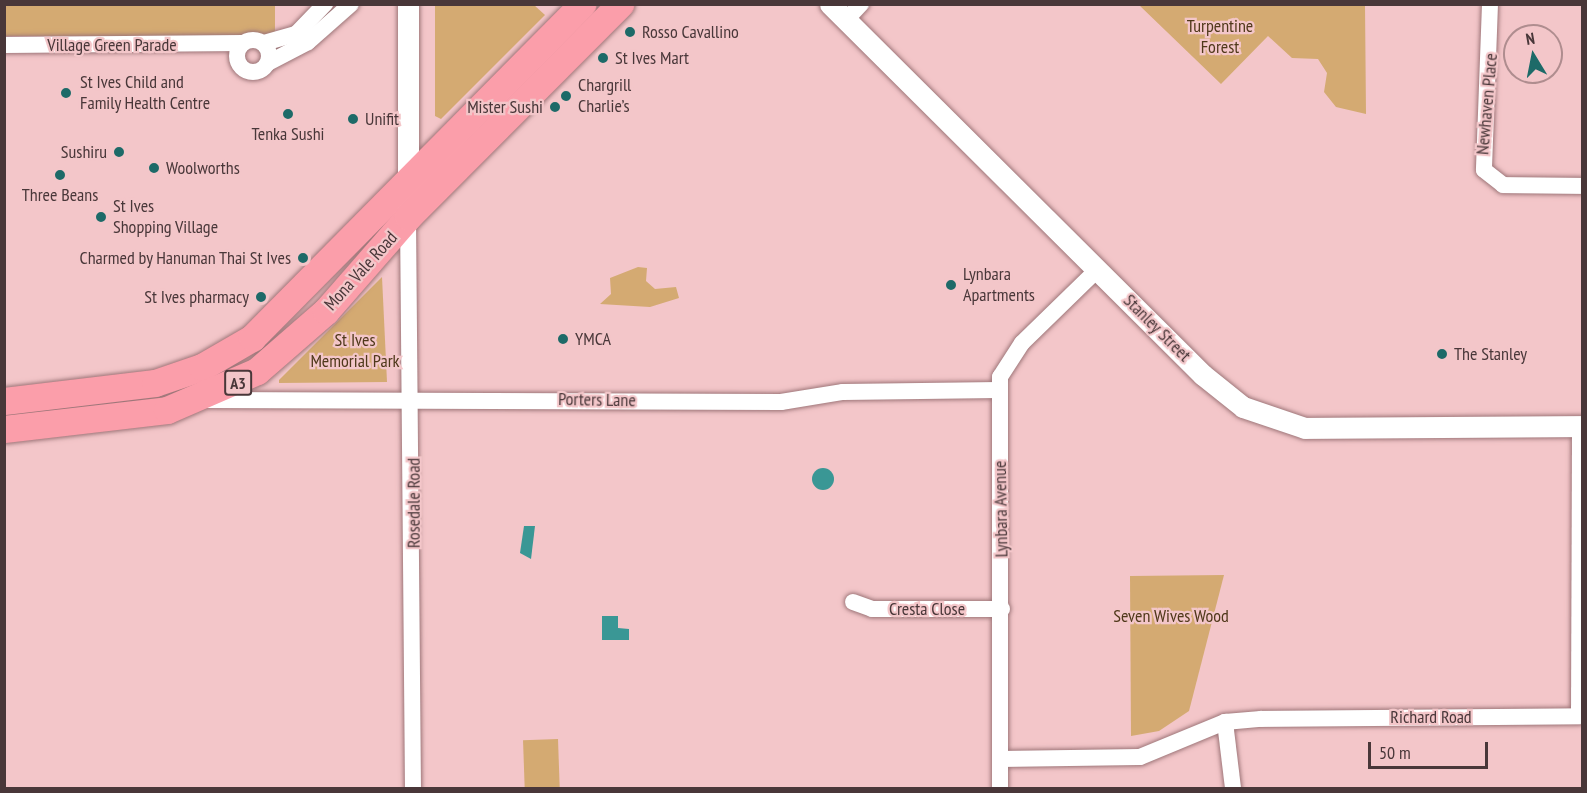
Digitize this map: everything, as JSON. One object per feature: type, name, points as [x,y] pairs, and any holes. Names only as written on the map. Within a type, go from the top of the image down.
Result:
[{"type":"highway","name":"Mona Vale Road","points":[[4,401],[131,388],[184,375],[226,354],[276,318],[582,4]]},
{"type":"highway","name":"Mona Vale Road","points":[[4,429],[139,415],[195,401],[230,387],[288,348],[408,217],[620,4]]},
{"type":"street","points":[[268,63],[264,43],[296,34],[325,4]]},
{"type":"street","points":[[240,50],[249,71],[308,42],[351,4]]},
{"type":"street","points":[[408,4],[408,217]]},
{"type":"street","name":"Stanley Street","points":[[830,4],[1203,375],[1243,407],[1280,423],[1324,429],[1581,426]]},
{"type":"street","points":[[846,20],[861,4]]},
{"type":"street","name":"Newhaven Place","points":[[1490,4],[1484,170],[1503,185],[1582,186]]},
{"type":"street","name":"Village Green Parade","points":[[4,45],[220,45],[240,50],[264,43]]},
{"type":"street","name":"Rosedale Road","points":[[408,217],[414,399],[413,789]]},
{"type":"street","name":"Lynbara Avenue","points":[[1000,789],[1002,609],[999,390],[1001,373],[1017,348],[1098,269]]},
{"type":"street","name":"Porters Lane","points":[[195,401],[517,399],[781,402],[843,392],[999,390]]},
{"type":"street","name":"Richard Road","points":[[1000,759],[1140,757],[1226,722],[1579,716],[1581,426]]},
{"type":"street","name":"Cresta Close","points":[[853,602],[872,609],[1002,609]]},
{"type":"street","points":[[1226,722],[1233,789]]},
{"type":"green space","points":[[4,5],[275,5],[275,36],[4,36]]},
{"type":"green space","points":[[435,5],[534,5],[545,15],[441,119],[435,116]]},
{"type":"green space","name":"Turpentine Forest","points":[[1139,5],[1365,5],[1366,114],[1336,107],[1324,92],[1327,73],[1318,59],[1292,58],[1268,36],[1221,84]]},
{"type":"green space","points":[[638,267],[647,268],[646,281],[655,289],[676,287],[679,298],[650,307],[600,304],[611,294],[610,278]]},
{"type":"green space","name":"St Ives Memorial Park","points":[[382,277],[387,382],[279,383],[279,380]]},
{"type":"green space","name":"Seven Wives Wood","points":[[1224,575],[1189,711],[1159,731],[1131,736],[1130,576]]},
{"type":"green space","points":[[558,739],[560,788],[525,788],[523,740]]},
{"type":"water","points":[[823,468],[831,471],[834,479],[831,487],[823,490],[815,487],[812,479],[815,471]]},
{"type":"water","points":[[524,526],[535,526],[531,559],[520,553]]},
{"type":"water","points":[[602,616],[618,616],[618,628],[629,629],[629,640],[602,640]]},
{"type":"place","name":"Rosso Cavallino","points":[[630,32]]},
{"type":"place","name":"St Ives Mart","points":[[603,58]]},
{"type":"place","name":"St Ives Child and Family Health Centre","points":[[66,93]]},
{"type":"place","name":"Chargrill Charlie’s","points":[[566,96]]},
{"type":"place","name":"Mister Sushi","points":[[555,107]]},
{"type":"place","name":"Tenka Sushi","points":[[288,114]]},
{"type":"place","name":"Unifit","points":[[353,119]]},
{"type":"place","name":"Sushiru","points":[[119,152]]},
{"type":"place","name":"Woolworths","points":[[154,168]]},
{"type":"place","name":"Three Beans","points":[[60,175]]},
{"type":"place","name":"St Ives Shopping Village","points":[[101,217]]},
{"type":"place","name":"Charmed by Hanuman Thai St Ives","points":[[303,258]]},
{"type":"place","name":"Lynbara Apartments","points":[[951,285]]},
{"type":"place","name":"St Ives pharmacy","points":[[261,297]]},
{"type":"place","name":"YMCA","points":[[563,339]]},
{"type":"place","name":"The Stanley","points":[[1442,354]]}]
